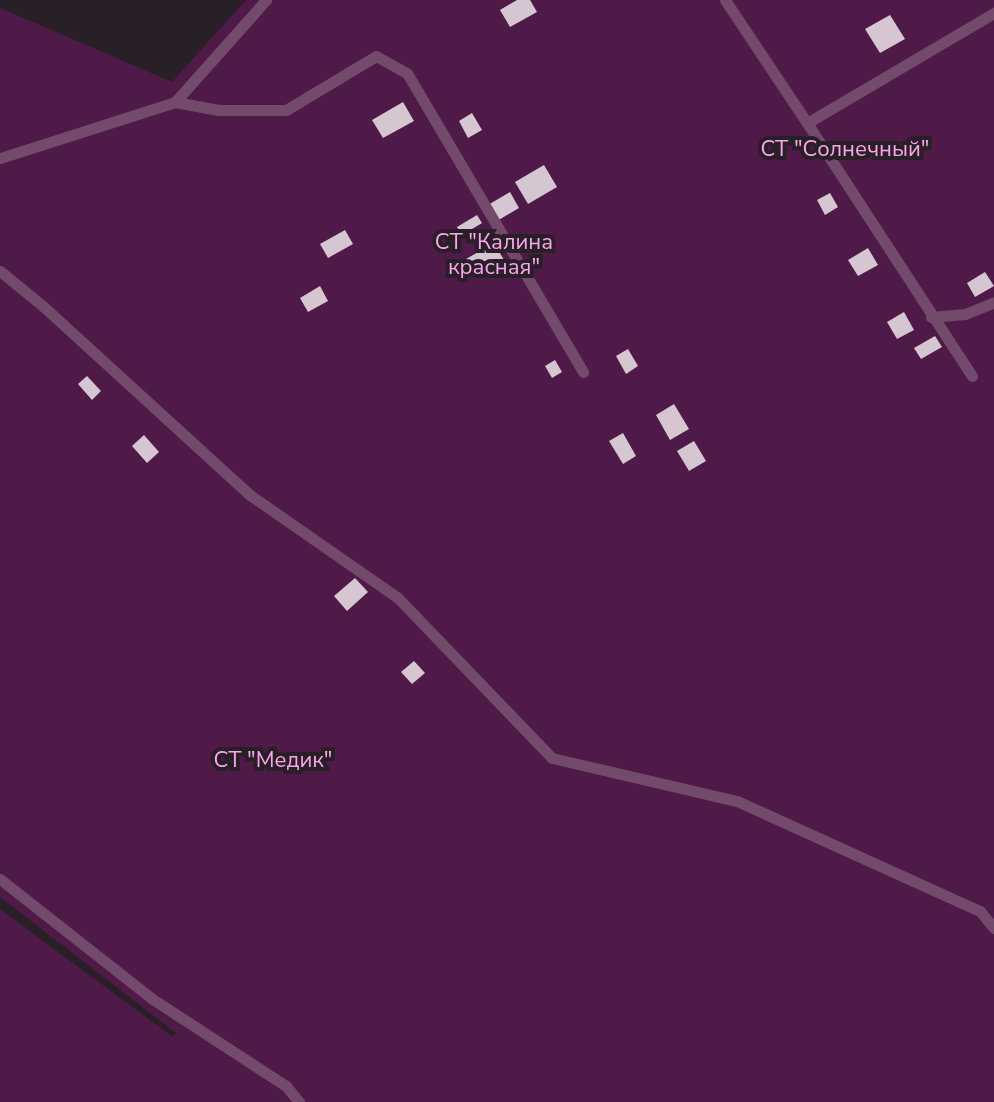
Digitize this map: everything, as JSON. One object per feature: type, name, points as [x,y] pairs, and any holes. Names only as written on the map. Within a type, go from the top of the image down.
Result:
[{"type":"lane","points":[[175,102],[266,0]]},
{"type":"lane","points":[[725,0],[972,376]]},
{"type":"lane","points":[[807,123],[994,13]]},
{"type":"lane","points":[[0,158],[175,102],[218,110],[286,110],[376,56],[407,73],[583,372]]},
{"type":"lane","points":[[0,271],[44,307],[250,495],[398,598],[552,758],[737,801],[980,911],[994,928]]},
{"type":"lane","points":[[931,317],[965,314],[994,302]]},
{"type":"lane","points":[[0,879],[151,998],[286,1086],[299,1102]]},
{"type":"green space","points":[[246,0],[994,0],[994,1102],[0,1102],[0,909],[173,1037],[176,1033],[0,897],[0,8],[172,82]]},
{"type":"building","points":[[517,0],[530,0],[537,12],[510,27],[500,10]]},
{"type":"building","points":[[890,15],[905,39],[880,53],[865,29]]},
{"type":"building","points":[[403,102],[414,121],[383,138],[372,120]]},
{"type":"building","points":[[472,113],[482,130],[468,138],[459,121]]},
{"type":"building","points":[[544,165],[557,187],[528,204],[515,182]]},
{"type":"building","points":[[510,192],[519,208],[497,221],[488,205]]},
{"type":"building","points":[[830,193],[838,207],[825,215],[817,200]]},
{"type":"building","points":[[477,215],[482,223],[462,235],[457,227]]},
{"type":"building","points":[[345,230],[353,244],[328,258],[320,244]]},
{"type":"building","points":[[494,243],[504,260],[476,277],[466,259]]},
{"type":"building","points":[[868,248],[878,265],[858,276],[848,260]]},
{"type":"building","points":[[985,272],[994,286],[975,297],[967,283]]},
{"type":"building","points":[[320,286],[328,301],[308,312],[300,298]]},
{"type":"building","points":[[904,312],[914,330],[897,339],[887,322]]},
{"type":"building","points":[[935,336],[942,347],[921,359],[914,348]]},
{"type":"building","points":[[628,349],[638,366],[626,374],[616,356]]},
{"type":"building","points":[[555,360],[562,372],[552,378],[545,366]]},
{"type":"building","points":[[87,376],[101,391],[92,400],[78,384]]},
{"type":"building","points":[[674,404],[689,429],[670,440],[656,415]]},
{"type":"building","points":[[623,433],[636,456],[623,464],[609,441]]},
{"type":"building","points":[[144,435],[159,452],[147,463],[132,446]]},
{"type":"building","points":[[694,441],[706,461],[689,471],[677,451]]},
{"type":"building","points":[[355,578],[368,592],[347,611],[334,596]]},
{"type":"building","points":[[414,661],[425,673],[412,684],[401,672]]},
{"type":"park label","name":"СТ \"Солнечный\"","points":[[845,150]]},
{"type":"park label","name":"СТ \"Калина красная\"","points":[[494,254]]},
{"type":"park label","name":"СТ \"Медик\"","points":[[273,761]]}]
